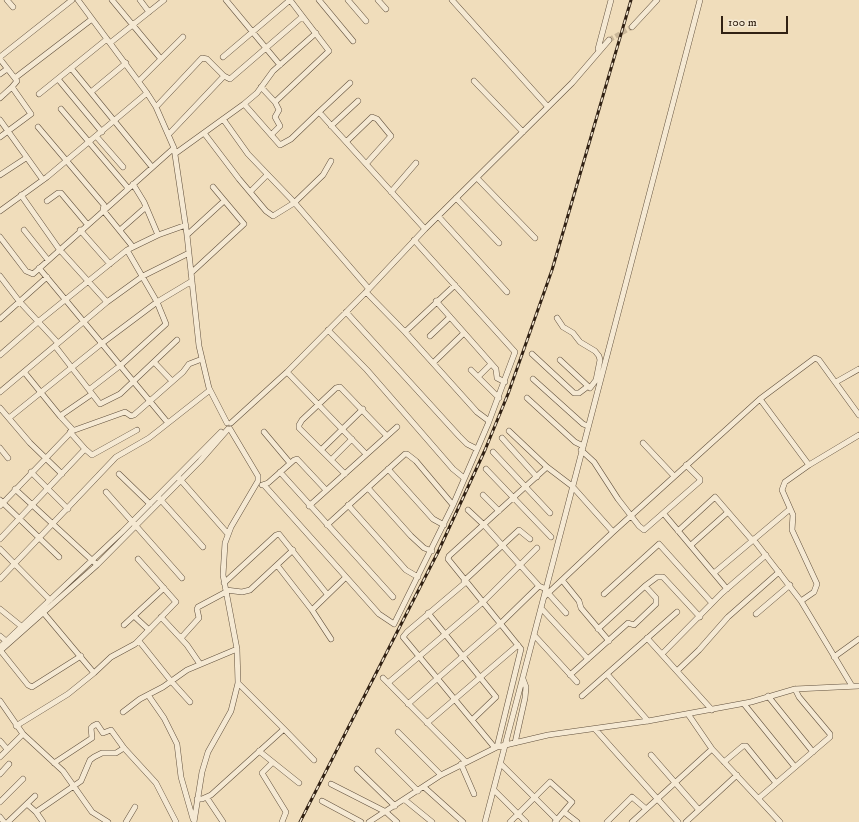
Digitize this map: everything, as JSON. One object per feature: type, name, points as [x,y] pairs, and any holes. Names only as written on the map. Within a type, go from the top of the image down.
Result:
[{"type":"street","points":[[8,0],[13,7]]},
{"type":"street","points":[[0,98],[17,82],[0,58],[72,0]]},
{"type":"street","points":[[78,0],[139,81],[156,107],[169,134],[175,151],[186,225],[202,359],[210,390],[228,426],[258,476],[257,484],[228,534],[223,554],[224,583],[237,649],[238,683],[231,710],[208,752],[197,799],[194,822]]},
{"type":"street","points":[[112,0],[161,59]]},
{"type":"street","points":[[140,0],[149,12]]},
{"type":"street","points":[[39,94],[71,68],[133,25],[164,0]]},
{"type":"street","points":[[226,0],[280,65]]},
{"type":"street","points":[[223,57],[290,0],[328,49],[329,53],[275,102]]},
{"type":"street","points":[[319,0],[353,41]]},
{"type":"street","points":[[348,0],[366,21]]},
{"type":"street","points":[[378,0],[386,9]]},
{"type":"street","points":[[452,0],[548,107]]},
{"type":"street","points":[[598,52],[611,0]]},
{"type":"street","points":[[632,27],[657,0]]},
{"type":"street","points":[[500,747],[523,678],[581,446],[592,390],[700,0]]},
{"type":"street","points":[[156,107],[202,58],[207,59],[224,76],[230,79],[302,17]]},
{"type":"street","points":[[15,78],[92,19]]},
{"type":"street","points":[[0,237],[28,273],[33,274],[80,230],[152,167],[204,133],[244,104],[261,88],[267,78],[280,65],[316,33]]},
{"type":"street","points":[[139,81],[182,37]]},
{"type":"street","points":[[0,650],[42,611],[97,565],[124,534],[179,479],[228,426],[287,372],[368,291],[414,240],[548,107],[609,40]]},
{"type":"street","points":[[91,92],[126,63]]},
{"type":"street","points":[[71,68],[152,167]]},
{"type":"street","points":[[0,74],[7,69]]},
{"type":"street","points":[[169,134],[224,76]]},
{"type":"street","points":[[58,79],[102,132]]},
{"type":"street","points":[[474,81],[523,132]]},
{"type":"street","points":[[244,104],[278,144],[285,143],[350,83]]},
{"type":"street","points":[[0,137],[31,114],[12,87]]},
{"type":"street","points":[[261,88],[275,102],[280,110],[275,116],[280,126],[270,135]]},
{"type":"street","points":[[0,211],[67,161],[147,93]]},
{"type":"street","points":[[331,126],[358,101]]},
{"type":"street","points":[[61,109],[128,188]]},
{"type":"street","points":[[319,112],[425,229]]},
{"type":"street","points":[[346,142],[372,117],[377,119],[391,136],[366,164]]},
{"type":"street","points":[[223,119],[241,146],[294,203],[368,291],[478,412],[489,421]]},
{"type":"street","points":[[0,120],[43,180]]},
{"type":"street","points":[[38,127],[104,205],[103,210],[120,230],[166,323],[165,326],[91,392],[60,416]]},
{"type":"street","points":[[204,133],[250,192],[266,211],[273,216],[294,203],[323,174],[331,161]]},
{"type":"street","points":[[96,136],[123,167]]},
{"type":"street","points":[[0,175],[26,158]]},
{"type":"street","points":[[391,192],[416,163]]},
{"type":"street","points":[[250,192],[268,175]]},
{"type":"street","points":[[477,178],[535,238]]},
{"type":"street","points":[[133,184],[146,207],[158,235]]},
{"type":"street","points":[[192,273],[244,226],[244,222],[213,187]]},
{"type":"street","points":[[47,201],[58,193],[61,193],[87,224]]},
{"type":"street","points":[[21,195],[59,249],[107,302]]},
{"type":"street","points":[[456,198],[499,243]]},
{"type":"street","points":[[187,235],[224,201]]},
{"type":"street","points":[[120,230],[146,207]]},
{"type":"street","points":[[438,216],[507,292]]},
{"type":"street","points":[[0,355],[65,299],[130,249],[158,235],[186,225]]},
{"type":"street","points":[[24,230],[48,260]]},
{"type":"street","points":[[80,230],[110,264]]},
{"type":"street","points":[[257,484],[264,485],[379,614],[393,624],[432,551],[453,505],[489,421],[515,351],[414,240]]},
{"type":"street","points":[[0,392],[25,373],[107,302],[143,276],[189,253]]},
{"type":"street","points":[[39,268],[101,344],[134,380],[168,423]]},
{"type":"street","points":[[0,276],[19,301],[39,321],[100,404],[120,394],[178,340]]},
{"type":"street","points":[[1,317],[47,277]]},
{"type":"street","points":[[9,418],[156,302],[192,281]]},
{"type":"street","points":[[405,332],[436,301],[455,285]]},
{"type":"street","points":[[436,301],[497,371],[497,378],[504,382]]},
{"type":"street","points":[[346,312],[459,436],[467,444],[477,449]]},
{"type":"street","points":[[430,336],[450,317]]},
{"type":"street","points":[[557,318],[580,342],[595,351],[599,356],[600,360],[596,380],[592,390]]},
{"type":"street","points":[[328,330],[367,370],[454,469],[464,478]]},
{"type":"street","points":[[433,363],[464,333]]},
{"type":"street","points":[[532,354],[574,393],[579,394],[592,390]]},
{"type":"street","points":[[408,704],[500,624],[544,590],[562,580],[686,465],[760,399],[815,358],[819,360],[836,382],[859,415]]},
{"type":"street","points":[[59,558],[1,503],[72,431],[124,412],[132,416],[190,363],[202,359]]},
{"type":"street","points":[[560,360],[592,390]]},
{"type":"street","points":[[154,362],[172,381]]},
{"type":"street","points":[[478,377],[491,364]]},
{"type":"street","points":[[471,370],[498,398]]},
{"type":"street","points":[[836,382],[859,370]]},
{"type":"street","points":[[287,372],[366,454]]},
{"type":"street","points":[[25,373],[92,455],[137,430]]},
{"type":"street","points":[[533,380],[586,425]]},
{"type":"street","points":[[345,474],[298,426],[299,423],[318,404],[340,386],[386,435]]},
{"type":"street","points":[[0,579],[116,457],[149,438],[210,390]]},
{"type":"street","points":[[527,398],[581,446],[594,462],[615,495],[639,526],[644,530],[700,481],[700,479],[686,465]]},
{"type":"street","points":[[760,399],[809,465]]},
{"type":"street","points":[[0,408],[30,443],[62,474]]},
{"type":"street","points":[[322,450],[363,409]]},
{"type":"street","points":[[310,506],[386,435],[397,427]]},
{"type":"street","points":[[509,431],[547,467],[571,485],[613,532]]},
{"type":"street","points":[[264,432],[290,463]]},
{"type":"street","points":[[801,601],[814,592],[817,584],[792,530],[793,515],[782,490],[783,485],[809,465],[859,435]]},
{"type":"street","points":[[502,438],[537,477]]},
{"type":"street","points":[[331,460],[352,439]]},
{"type":"street","points":[[643,443],[674,476]]},
{"type":"street","points":[[0,448],[8,458]]},
{"type":"street","points":[[0,539],[86,449]]},
{"type":"street","points":[[493,452],[550,513]]},
{"type":"street","points":[[327,525],[405,454],[408,454],[453,505]]},
{"type":"street","points":[[264,485],[294,460],[298,460],[326,490]]},
{"type":"street","points":[[485,822],[501,764],[500,747],[521,652],[518,645],[448,561],[448,558],[547,467]]},
{"type":"street","points":[[388,469],[432,517],[444,525]]},
{"type":"street","points":[[486,469],[551,537]]},
{"type":"street","points":[[31,472],[68,509]]},
{"type":"street","points":[[280,472],[393,597]]},
{"type":"street","points":[[119,474],[150,504]]},
{"type":"street","points":[[179,479],[228,534]]},
{"type":"street","points":[[368,488],[411,536],[424,548],[432,551]]},
{"type":"street","points":[[15,490],[34,505],[97,565]]},
{"type":"street","points":[[106,492],[182,578]]},
{"type":"street","points":[[483,494],[499,511]]},
{"type":"street","points":[[678,531],[715,497],[790,585],[852,686]]},
{"type":"street","points":[[134,524],[150,504],[159,498]]},
{"type":"street","points":[[159,498],[203,547]]},
{"type":"street","points":[[348,505],[406,570],[418,577]]},
{"type":"street","points":[[714,573],[790,509]]},
{"type":"street","points":[[468,510],[484,525],[566,613]]},
{"type":"street","points":[[691,545],[728,512]]},
{"type":"street","points":[[664,514],[726,589]]},
{"type":"street","points":[[500,747],[472,720],[419,658],[403,636],[520,530],[530,540]]},
{"type":"street","points":[[0,650],[6,640],[21,626],[42,611],[50,600],[93,560],[124,534]]},
{"type":"street","points":[[224,583],[277,534],[281,535],[328,594]]},
{"type":"street","points":[[604,594],[659,544],[712,603]]},
{"type":"street","points":[[388,683],[445,636],[483,602],[537,548]]},
{"type":"street","points":[[0,549],[50,600]]},
{"type":"street","points":[[180,638],[199,618],[198,607],[226,591],[242,592],[250,590],[293,550]]},
{"type":"street","points":[[662,654],[726,589],[766,555]]},
{"type":"street","points":[[16,726],[68,694],[111,657],[131,647],[139,641],[161,616],[176,602],[138,559]]},
{"type":"street","points":[[277,565],[312,610],[331,639]]},
{"type":"street","points":[[676,671],[699,650],[741,604],[780,572]]},
{"type":"street","points":[[598,629],[645,586],[657,577],[662,576],[700,617]]},
{"type":"street","points":[[312,610],[346,577]]},
{"type":"street","points":[[562,580],[579,601],[581,608],[609,641]]},
{"type":"street","points":[[756,614],[790,585]]},
{"type":"street","points":[[570,674],[628,623],[634,625],[657,602],[656,598],[645,586]]},
{"type":"street","points":[[124,625],[164,588]]},
{"type":"street","points":[[541,608],[588,659]]},
{"type":"street","points":[[0,609],[21,626]]},
{"type":"street","points":[[42,611],[63,638],[81,656],[94,673]]},
{"type":"street","points":[[582,696],[677,612]]},
{"type":"street","points":[[428,613],[496,698],[472,720]]},
{"type":"street","points":[[134,616],[149,630]]},
{"type":"street","points":[[161,616],[200,664]]},
{"type":"street","points":[[534,635],[577,682]]},
{"type":"street","points":[[0,636],[6,640]]},
{"type":"street","points":[[647,638],[712,710]]},
{"type":"street","points":[[834,657],[859,639]]},
{"type":"street","points":[[139,641],[190,702]]},
{"type":"street","points":[[427,723],[518,645]]},
{"type":"street","points":[[123,712],[148,695],[200,664],[237,649]]},
{"type":"street","points":[[0,650],[26,682],[32,687],[81,656]]},
{"type":"street","points":[[607,674],[648,721]]},
{"type":"street","points":[[384,678],[466,762]]},
{"type":"street","points":[[516,743],[525,698],[526,687],[523,678]]},
{"type":"street","points":[[238,683],[314,760]]},
{"type":"street","points":[[369,822],[396,806],[441,775],[461,764],[500,747],[548,735],[648,721],[744,704],[795,689],[859,686]]},
{"type":"street","points":[[758,798],[829,739],[830,734],[799,697],[795,689]]},
{"type":"street","points":[[148,695],[164,718],[177,744],[181,777],[194,822]]},
{"type":"street","points":[[768,696],[813,752]]},
{"type":"street","points":[[0,701],[23,734],[63,771],[92,812],[108,822]]},
{"type":"street","points":[[744,704],[795,767]]},
{"type":"street","points":[[688,714],[712,749],[780,822]]},
{"type":"street","points":[[54,763],[92,738],[91,728],[96,724],[104,733],[112,731],[124,748],[156,783],[176,822]]},
{"type":"street","points":[[197,799],[207,798],[284,729]]},
{"type":"street","points":[[595,729],[678,822]]},
{"type":"street","points":[[398,732],[441,775]]},
{"type":"street","points":[[0,757],[23,734]]},
{"type":"street","points":[[0,741],[7,749]]},
{"type":"street","points":[[724,762],[746,746],[776,783]]},
{"type":"street","points":[[36,812],[74,786],[83,778],[90,760],[94,757],[104,753],[118,753],[124,748]]},
{"type":"street","points":[[632,822],[712,749]]},
{"type":"street","points":[[378,751],[418,791]]},
{"type":"street","points":[[260,752],[299,783]]},
{"type":"street","points":[[651,755],[699,810]]},
{"type":"street","points":[[272,763],[264,770],[263,775],[286,812],[282,822]]},
{"type":"street","points":[[0,774],[9,764]]},
{"type":"street","points":[[461,764],[474,794]]},
{"type":"street","points":[[501,764],[534,796],[556,821],[572,802],[552,782],[534,796],[510,822]]},
{"type":"street","points":[[357,769],[396,806]]},
{"type":"street","points":[[686,822],[737,775]]},
{"type":"street","points":[[0,802],[23,779]]},
{"type":"street","points":[[331,784],[386,812],[397,822]]},
{"type":"street","points":[[424,787],[463,822]]},
{"type":"street","points":[[494,790],[526,822]]},
{"type":"street","points":[[8,822],[35,796]]},
{"type":"street","points":[[607,822],[632,797],[646,809]]},
{"type":"street","points":[[207,798],[223,822]]},
{"type":"street","points":[[405,800],[432,822]]},
{"type":"street","points":[[322,801],[362,822]]},
{"type":"street","points":[[27,804],[36,812],[43,822]]},
{"type":"street","points":[[126,822],[135,807]]},
{"type":"street","points":[[564,812],[576,822]]},
{"type":"street","points":[[0,817],[4,822]]},
{"type":"tunnel","points":[[609,40],[632,27]]},
{"type":"railway","points":[[300,822],[438,552],[485,450],[508,394],[552,270],[631,0]]}]
